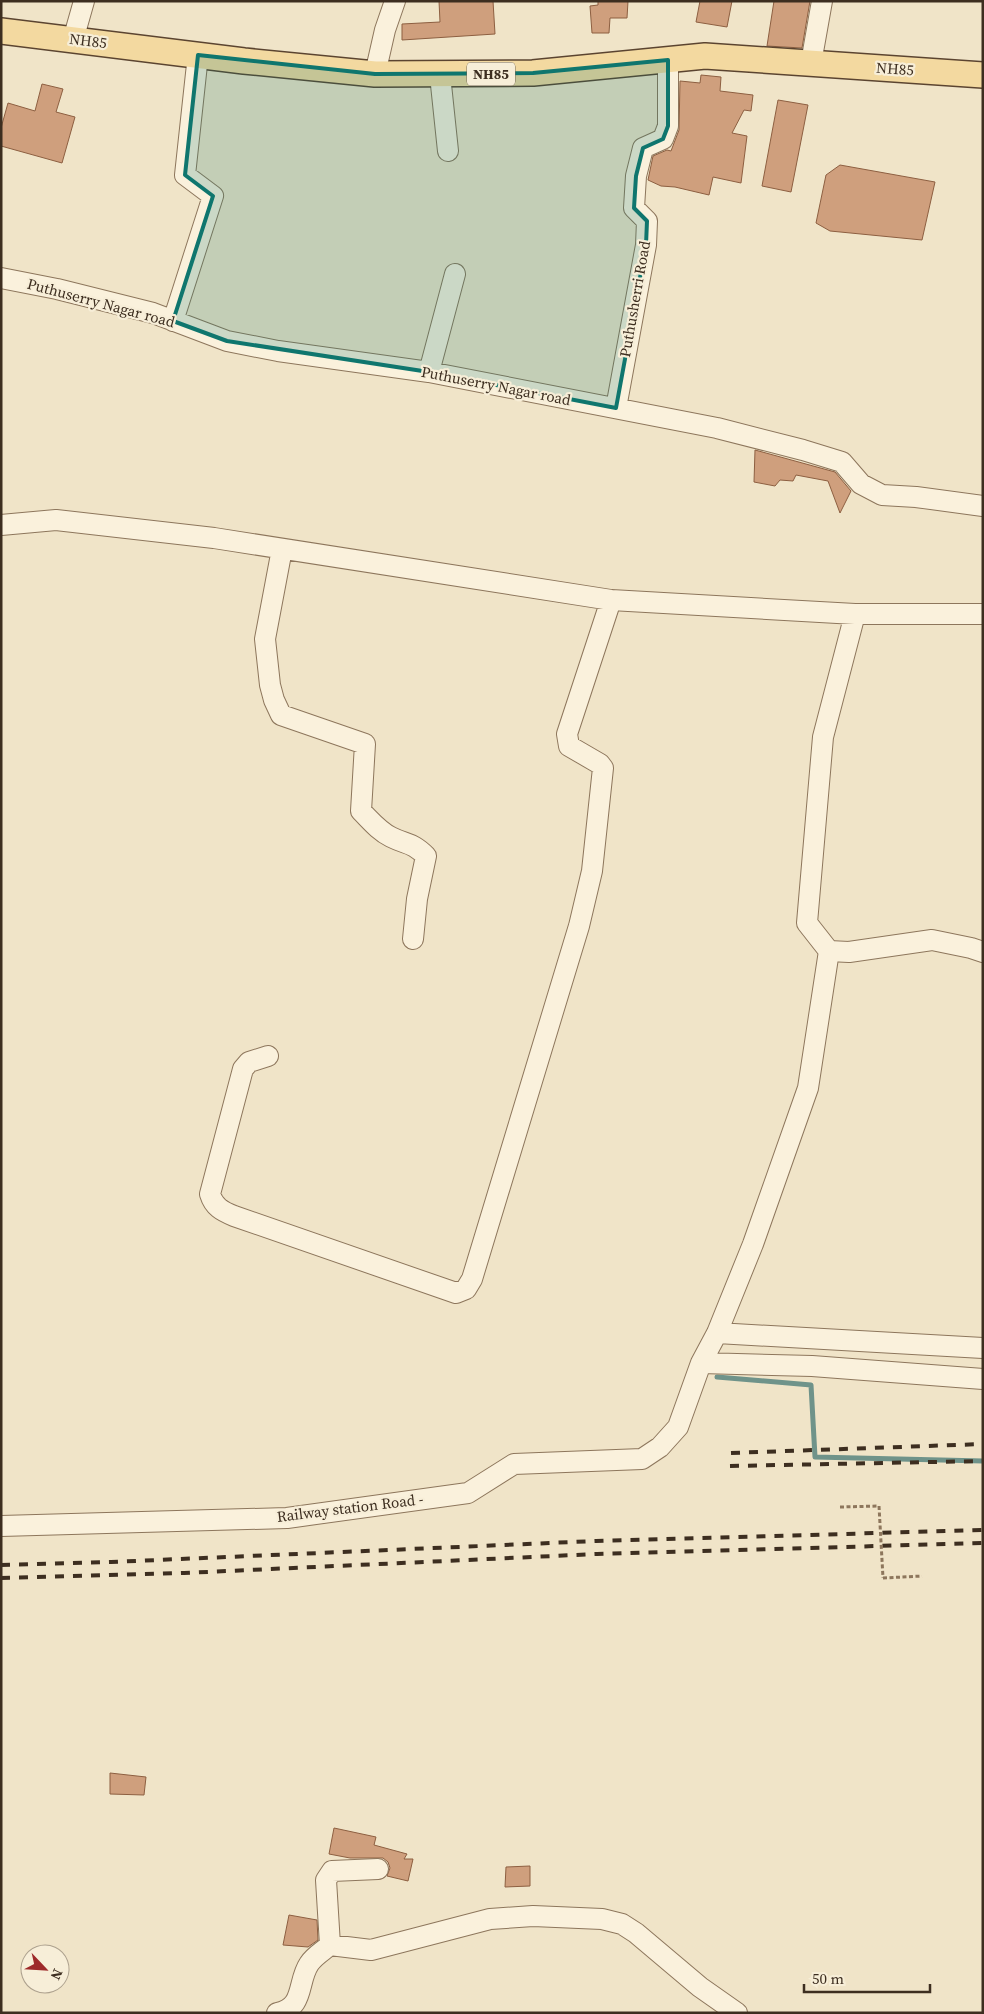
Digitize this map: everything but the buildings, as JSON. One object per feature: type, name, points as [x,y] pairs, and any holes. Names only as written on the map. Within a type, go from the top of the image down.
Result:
[{"type":"main road","name":"NH85","points":[[1,30],[198,55],[375,74],[533,73],[705,56],[983,75]]},
{"type":"street","points":[[73,40],[84,1]]},
{"type":"street","points":[[375,74],[385,30],[395,1]]},
{"type":"street","points":[[811,63],[822,1]]},
{"type":"street","points":[[173,321],[213,196],[185,175],[198,55]]},
{"type":"street","name":"Puthusherri Road","points":[[616,408],[646,245],[647,221],[634,208],[636,176],[643,148],[663,138],[668,126],[668,60]]},
{"type":"street","points":[[440,75],[448,151]]},
{"type":"street","points":[[429,372],[455,274]]},
{"type":"street","name":"Puthuserry Nagar road","points":[[1,278],[67,291],[153,313],[228,341],[278,351],[429,372],[717,428],[842,462],[861,484],[882,495],[916,497],[983,506]]},
{"type":"street","points":[[1,524],[56,520],[214,538],[610,600],[855,614],[983,614]]},
{"type":"street","points":[[282,548],[265,639],[270,685],[274,700],[281,715],[365,744],[361,811],[377,828],[392,838],[416,845],[426,856],[417,899],[413,939]]},
{"type":"street","points":[[268,1056],[249,1062],[243,1069],[210,1194],[212,1202],[220,1210],[234,1216],[456,1293],[466,1289],[472,1280],[579,926],[592,871],[603,768],[600,764],[569,746],[567,734],[610,600]]},
{"type":"street","points":[[855,614],[823,737],[807,923],[829,951],[808,1088],[753,1244],[717,1332],[700,1363],[812,1366],[983,1379]]},
{"type":"street","points":[[829,951],[849,952],[932,940],[983,952]]},
{"type":"street","points":[[717,1332],[983,1348]]},
{"type":"street","name":"Railway station Road -","points":[[1,1526],[287,1518],[468,1493],[514,1464],[642,1459],[660,1447],[678,1427],[700,1363]]},
{"type":"street","points":[[330,1945],[326,1880],[328,1875],[332,1871],[378,1869]]},
{"type":"street","points":[[277,2013],[285,2011],[298,1999],[309,1964],[330,1945],[371,1950],[490,1919],[533,1916],[602,1919],[622,1924],[636,1933],[700,1987],[737,2013]]},
{"type":"path","points":[[840,1507],[879,1506],[883,1578],[922,1576]]},
{"type":"highlighted area","points":[[198,55],[375,74],[533,73],[668,60],[668,126],[663,139],[643,148],[636,176],[634,208],[647,221],[646,245],[616,408],[429,372],[227,341],[173,321],[213,196],[185,175]]},
{"type":"waterway","points":[[717,1377],[811,1385],[815,1457],[983,1461]]},
{"type":"railway","points":[[731,1453],[983,1444]]},
{"type":"railway","points":[[730,1466],[983,1461]]},
{"type":"railway","points":[[1,1565],[596,1541],[983,1530]]},
{"type":"railway","points":[[1,1578],[184,1573],[597,1554],[983,1543]]}]
